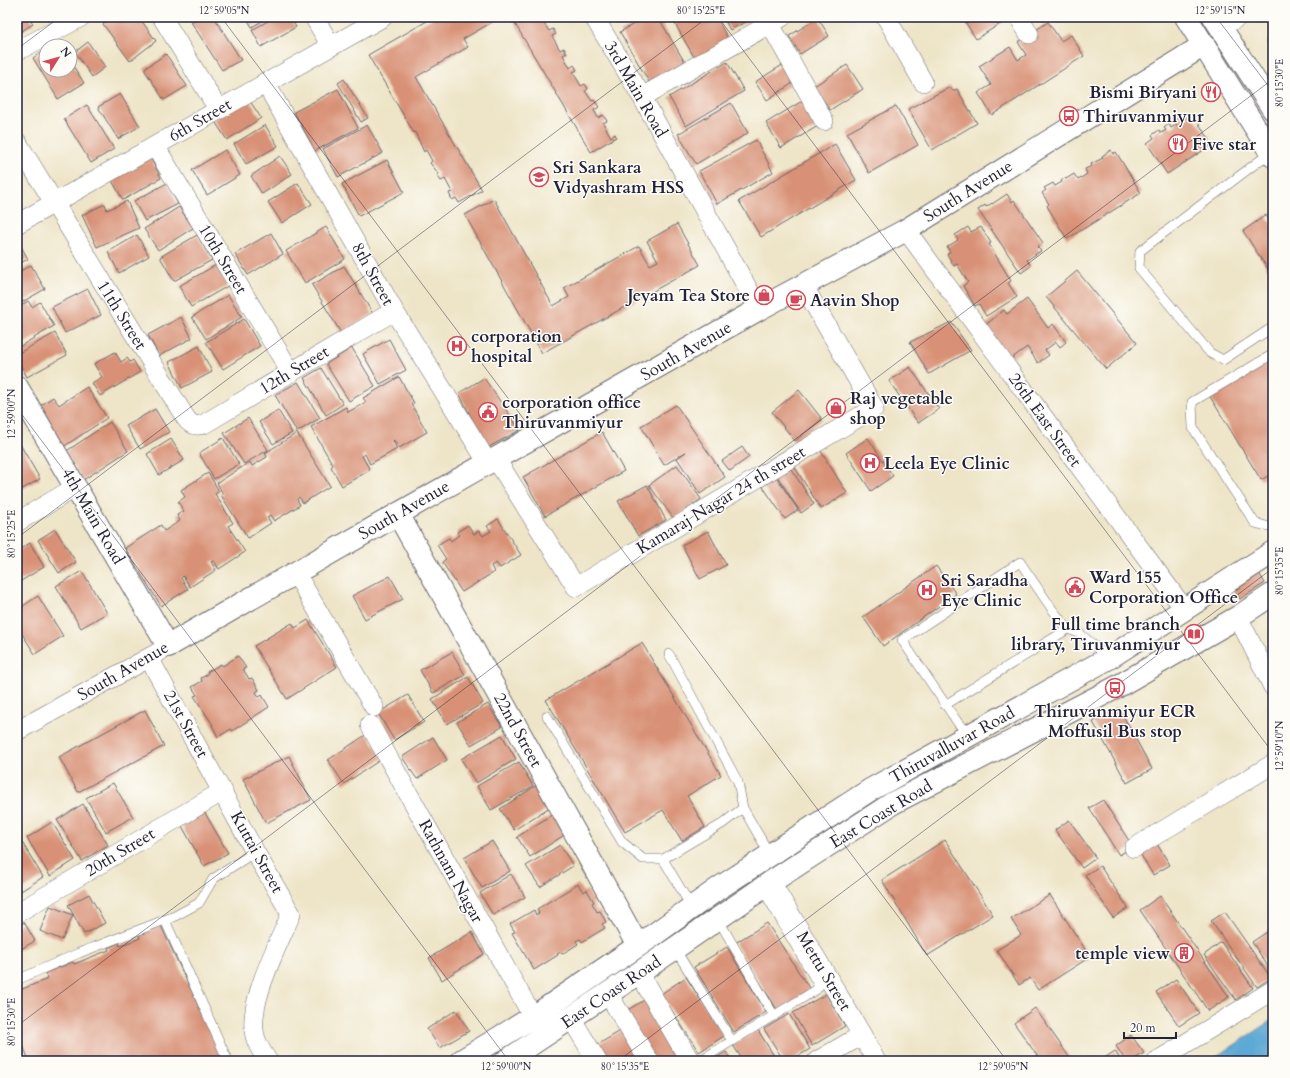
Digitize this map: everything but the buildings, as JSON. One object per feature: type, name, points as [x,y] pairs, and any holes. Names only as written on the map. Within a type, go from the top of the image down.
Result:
[{"type":"main road","points":[[1186,17],[1272,153]]},
{"type":"main road","points":[[1224,20],[1273,109]]},
{"type":"main road","name":"South Avenue","points":[[168,646],[295,572],[759,309],[906,230],[1204,45]]},
{"type":"main road","name":"4th Main Road","points":[[17,386],[168,646]]},
{"type":"main road","name":"22nd Street","points":[[398,514],[638,946]]},
{"type":"main road","name":"Thiruvalluvar Road","points":[[638,946],[719,888],[870,790],[1109,658],[1273,552]]},
{"type":"main road","name":"East Coast Road","points":[[506,1061],[608,994],[766,885],[893,803],[1115,688],[1238,617],[1273,594]]},
{"type":"main road","points":[[719,888],[725,914]]},
{"type":"main road","name":"East Coast Road","points":[[461,1061],[533,1016],[638,946]]},
{"type":"street","points":[[17,51],[81,17]]},
{"type":"street","points":[[162,17],[218,109]]},
{"type":"street","points":[[314,17],[331,46]]},
{"type":"street","name":"6th Street","points":[[17,224],[156,146],[265,82],[383,17]]},
{"type":"street","name":"3rd Main Road","points":[[594,17],[642,97],[759,309]]},
{"type":"street","points":[[886,17],[923,82]]},
{"type":"street","points":[[1019,17],[1029,34]]},
{"type":"street","points":[[642,97],[776,20],[824,122]]},
{"type":"street","name":"8th Street","points":[[265,82],[394,311],[492,461]]},
{"type":"street","name":"11th Street","points":[[17,142],[184,418],[193,425]]},
{"type":"street","name":"10th Street","points":[[156,146],[290,371]]},
{"type":"street","name":"26th East Street","points":[[906,230],[1185,610]]},
{"type":"street","name":"Kamaraj Nagar 24 th street","points":[[492,461],[576,588],[874,408],[803,285]]},
{"type":"street","name":"12th Street","points":[[193,425],[197,426],[204,424],[290,371],[394,311]]},
{"type":"street","points":[[17,522],[76,487]]},
{"type":"street","points":[[295,572],[374,707]]},
{"type":"street","points":[[1238,617],[1273,687]]},
{"type":"street","name":"South Avenue","points":[[17,731],[168,646]]},
{"type":"street","name":"21st Street","points":[[148,658],[223,791]]},
{"type":"street","name":"Rathnam Nagar","points":[[370,725],[533,1016]]},
{"type":"street","points":[[1134,848],[1273,764]]},
{"type":"street","name":"Kuttai Street","points":[[223,791],[255,852],[291,914],[262,981],[255,1010],[255,1036],[268,1061]]},
{"type":"street","name":"20th Street","points":[[17,913],[223,791]]},
{"type":"street","name":"Mettu Street","points":[[766,885],[862,1034],[876,1061]]},
{"type":"street","points":[[639,973],[690,1061]]},
{"type":"street","points":[[1157,1061],[1273,990]]},
{"type":"street","points":[[608,994],[649,1061]]},
{"type":"street","points":[[571,1018],[597,1061]]},
{"type":"street","points":[[817,1061],[862,1034]]},
{"type":"lane","points":[[1272,153],[1140,252],[1139,268],[1210,353],[1223,360],[1273,327]]},
{"type":"lane","points":[[1273,354],[1192,402],[1193,428],[1201,441],[1255,523],[1273,528]]},
{"type":"lane","points":[[970,736],[958,724],[902,640],[1020,562],[1052,609],[1068,629],[1079,633],[1109,658]]},
{"type":"lane","points":[[945,705],[1068,629]]},
{"type":"lane","points":[[668,654],[738,782],[743,808],[770,855]]},
{"type":"lane","points":[[547,716],[622,842],[643,859],[663,859],[722,824],[743,808]]},
{"type":"lane","points":[[17,980],[79,953],[165,920],[199,903],[213,878],[255,852]]},
{"type":"lane","points":[[663,859],[692,908]]},
{"type":"lane","points":[[699,1061],[816,990],[819,986],[766,885]]},
{"type":"lane","points":[[725,914],[774,1016]]},
{"type":"lane","points":[[165,920],[228,1061]]},
{"type":"lane","points":[[675,948],[732,1041]]},
{"type":"water","points":[[1273,1020],[1273,1061],[1210,1061]]},
{"type":"place","name":"Bismi Biryani","points":[[1211,92]]},
{"type":"place","name":"Thiruvanmiyur","points":[[1069,116]]},
{"type":"place","name":"Five star","points":[[1178,144]]},
{"type":"place","name":"Sri Sankara Vidyashram HSS","points":[[539,177]]},
{"type":"place","name":"Jeyam Tea Store","points":[[764,295]]},
{"type":"place","name":"Aavin Shop","points":[[796,300]]},
{"type":"place","name":"corporation hospital","points":[[457,346]]},
{"type":"place","name":"Raj vegetable shop","points":[[836,408]]},
{"type":"place","name":"corporation office Thiruvanmiyur","points":[[488,412]]},
{"type":"place","name":"Leela Eye Clinic","points":[[870,463]]},
{"type":"place","name":"Ward 155 Corporation Office","points":[[1075,587]]},
{"type":"place","name":"Sri Saradha Eye Clinic","points":[[927,590]]},
{"type":"place","name":"Full time branch library, Tiruvanmiyur","points":[[1194,634]]},
{"type":"place","name":"Thiruvanmiyur ECR Moffusil Bus stop","points":[[1115,688]]},
{"type":"place","name":"temple view","points":[[1184,953]]}]
